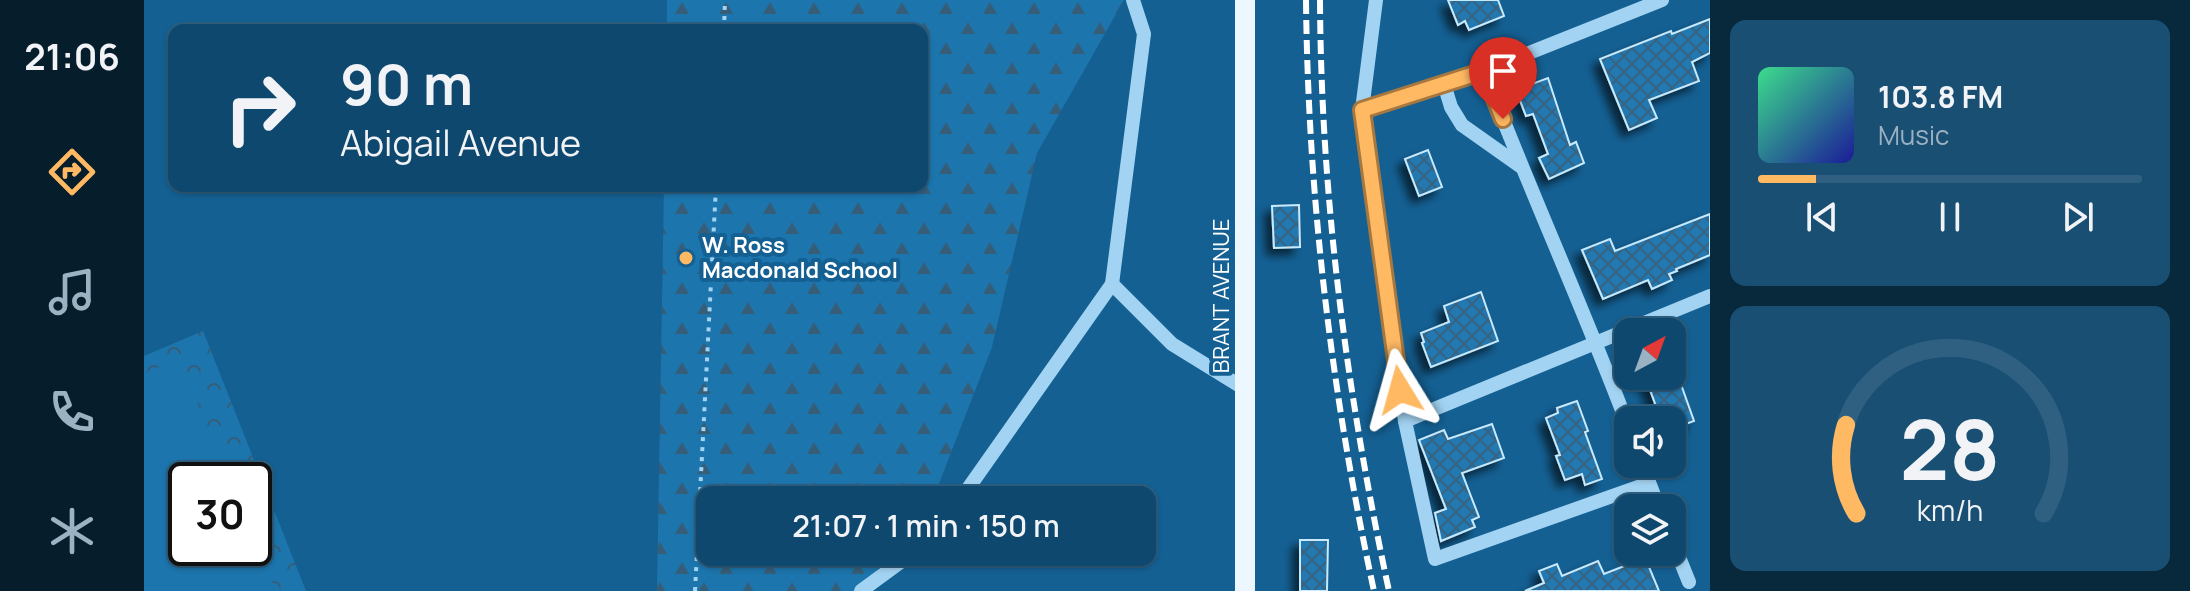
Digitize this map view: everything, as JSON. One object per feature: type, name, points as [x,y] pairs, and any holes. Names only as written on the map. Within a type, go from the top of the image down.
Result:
[{"type":"main road","name":"BRANT AVENUE","points":[[1245,0],[1245,591]]},
{"type":"street","points":[[970,486],[1112,284],[1144,34],[1133,0]]},
{"type":"street","points":[[1376,0],[1362,110],[1405,421],[1435,559],[1649,483]]},
{"type":"street","points":[[1362,110],[1484,71],[1662,0]]},
{"type":"street","points":[[1484,71],[1621,406]]},
{"type":"street","points":[[1444,84],[1451,107],[1462,125],[1521,166]]},
{"type":"street","points":[[1112,284],[1172,344],[1245,389]]},
{"type":"street","points":[[1405,421],[1710,296]]},
{"type":"street","points":[[1647,478],[1653,494]]},
{"type":"street","points":[[861,591],[895,566]]},
{"type":"street","points":[[1683,566],[1689,582]]},
{"type":"path","points":[[724,24],[725,0]]},
{"type":"path","points":[[695,591],[716,192]]},
{"type":"green space","points":[[667,0],[1124,0],[1037,153],[992,347],[938,486],[696,486],[696,566],[880,566],[862,591],[657,591],[664,192],[928,192],[928,24],[667,24]]},
{"type":"green space","points":[[203,331],[255,462],[168,462],[168,566],[272,566],[272,505],[306,591],[144,591],[144,356]]},
{"type":"green space","points":[[162,366],[190,385],[222,462],[168,462],[168,566],[266,566],[276,591],[144,591],[144,373]]},
{"type":"building","points":[[1448,0],[1498,0],[1504,16],[1469,30],[1465,21],[1458,25]]},
{"type":"building","points":[[1710,19],[1710,53],[1692,62],[1699,81],[1649,100],[1657,118],[1629,130],[1600,59]]},
{"type":"building","points":[[1548,78],[1570,145],[1576,142],[1584,163],[1549,179],[1539,158],[1548,154],[1533,114],[1526,116],[1516,90]]},
{"type":"building","points":[[1428,150],[1442,187],[1419,196],[1405,159]]},
{"type":"building","points":[[1299,205],[1300,247],[1274,248],[1272,206]]},
{"type":"building","points":[[1710,214],[1710,255],[1676,269],[1669,274],[1672,280],[1652,289],[1648,280],[1603,299],[1582,250],[1610,239],[1615,251]]},
{"type":"building","points":[[1481,292],[1498,341],[1431,367],[1421,333],[1449,322],[1444,306]]},
{"type":"building","points":[[1650,390],[1683,390],[1694,421],[1686,424],[1686,406],[1656,406]]},
{"type":"building","points":[[1577,401],[1602,479],[1585,485],[1582,474],[1565,480],[1556,456],[1560,455],[1546,418],[1558,413],[1557,408]]},
{"type":"building","points":[[1492,424],[1504,458],[1462,473],[1479,517],[1472,520],[1475,527],[1441,541],[1435,513],[1446,509],[1419,440],[1444,430],[1448,439]]},
{"type":"building","points":[[1300,540],[1328,540],[1327,591],[1300,591]]},
{"type":"building","points":[[1598,561],[1604,574],[1624,566],[1649,566],[1659,591],[1525,591],[1544,583],[1539,571],[1557,564],[1562,576]]},
{"type":"railway","points":[[1306,0],[1312,149],[1325,297],[1346,445],[1374,591]]},
{"type":"railway","points":[[1320,0],[1325,149],[1339,297],[1361,444],[1389,591]]},
{"type":"place","name":"W. Ross Macdonald School","points":[[686,258]]},
{"type":"route","points":[[1400,390],[1362,110],[1484,71],[1503,119]]}]
